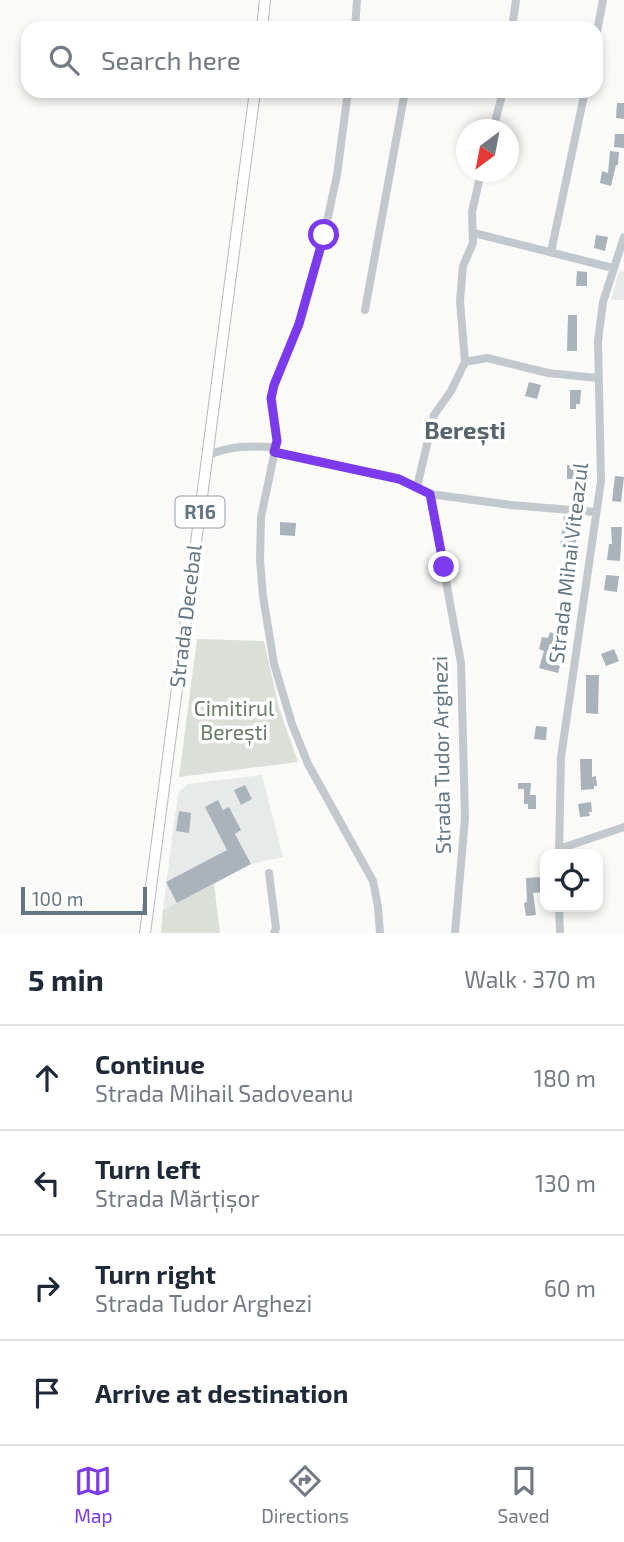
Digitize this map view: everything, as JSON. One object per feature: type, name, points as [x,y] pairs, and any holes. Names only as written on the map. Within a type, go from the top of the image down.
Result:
[{"type":"main road","points":[[263,21],[265,0]]},
{"type":"main road","name":"Strada Decebal","points":[[145,933],[254,98]]},
{"type":"street","points":[[356,21],[357,0]]},
{"type":"street","points":[[513,21],[516,0]]},
{"type":"street","points":[[599,21],[603,0]]},
{"type":"street","points":[[347,98],[337,175],[324,235],[299,324],[271,398],[275,450],[261,517],[260,541],[263,596],[274,664],[292,724],[308,764],[373,881],[379,907],[380,933]]},
{"type":"street","points":[[365,310],[404,98]]},
{"type":"street","points":[[497,119],[501,98]]},
{"type":"street","points":[[551,252],[584,98]]},
{"type":"street","points":[[417,487],[434,415],[451,391],[465,362],[460,301],[463,266],[473,243],[472,212],[479,182]]},
{"type":"street","points":[[474,233],[613,268]]},
{"type":"street","name":"Strada Mihai Viteazul","points":[[559,849],[561,757],[601,481],[598,341],[603,302],[624,237]]},
{"type":"street","points":[[465,362],[487,358],[548,373],[598,378]]},
{"type":"street","points":[[207,456],[221,449],[248,446],[399,479],[430,494],[511,505],[595,512]]},
{"type":"street","name":"Strada Tudor Arghezi","points":[[430,494],[461,663],[465,818],[455,933]]},
{"type":"street","points":[[567,849],[624,827]]},
{"type":"street","points":[[269,873],[276,928],[274,933]]},
{"type":"street","points":[[559,912],[560,933]]},
{"type":"shaded area","points":[[619,271],[624,272],[624,300],[611,300]]},
{"type":"shaded area","points":[[262,775],[283,857],[251,864],[163,910],[178,793],[188,784]]},
{"type":"green space","name":"Cimitirul Berești","points":[[197,639],[264,641],[279,708],[298,762],[179,777]]},
{"type":"green space","points":[[214,884],[220,933],[161,933],[163,910]]},
{"type":"building","points":[[617,103],[624,103],[624,119],[616,118]]},
{"type":"building","points":[[615,134],[624,134],[624,148],[614,147]]},
{"type":"building","points":[[610,151],[619,152],[611,186],[600,183],[602,171],[608,173]]},
{"type":"building","points":[[596,235],[608,237],[605,251],[594,248]]},
{"type":"building","points":[[577,271],[587,272],[587,286],[576,286]]},
{"type":"building","points":[[568,315],[577,315],[577,351],[567,351]]},
{"type":"building","points":[[529,382],[541,385],[537,399],[525,396]]},
{"type":"building","points":[[570,390],[581,390],[580,404],[576,404],[576,409],[570,409]]},
{"type":"building","points":[[567,465],[581,466],[581,479],[567,479]]},
{"type":"building","points":[[615,476],[624,477],[621,502],[612,501]]},
{"type":"building","points":[[572,491],[579,491],[578,504],[571,503]]},
{"type":"building","points":[[564,516],[574,517],[571,533],[577,534],[575,549],[560,547]]},
{"type":"building","points":[[280,522],[296,523],[295,536],[280,535]]},
{"type":"building","points":[[611,527],[622,527],[620,561],[607,560],[609,544],[612,544]]},
{"type":"building","points":[[568,569],[571,583],[562,585],[559,571]]},
{"type":"building","points":[[606,575],[619,576],[617,592],[604,590]]},
{"type":"building","points":[[561,603],[569,603],[569,614],[561,615]]},
{"type":"building","points":[[550,632],[555,634],[548,662],[560,666],[558,673],[539,668],[544,651],[539,649],[542,637],[548,638]]},
{"type":"building","points":[[614,649],[619,661],[606,666],[601,654]]},
{"type":"building","points":[[586,675],[599,675],[598,714],[586,713]]},
{"type":"building","points":[[536,726],[547,727],[546,740],[534,739]]},
{"type":"building","points":[[580,759],[592,759],[592,777],[596,776],[597,786],[594,786],[594,789],[581,790]]},
{"type":"building","points":[[518,783],[531,783],[530,795],[536,795],[536,809],[528,809],[528,804],[524,804],[524,789],[518,789]]},
{"type":"building","points":[[245,785],[252,799],[241,805],[234,790]]},
{"type":"building","points":[[218,800],[223,810],[229,807],[241,830],[235,834],[251,864],[177,903],[166,882],[227,850],[205,807]]},
{"type":"building","points":[[591,802],[590,816],[580,817],[578,804]]},
{"type":"building","points":[[179,811],[191,813],[189,833],[176,831]]},
{"type":"building","points":[[540,877],[540,892],[533,893],[536,915],[526,916],[526,878]]},
{"type":"district","name":"Berești","points":[[465,431]]},
{"type":"route","points":[[324,235],[299,324],[271,398],[277,441],[274,452],[399,479],[430,494],[444,567]]}]
